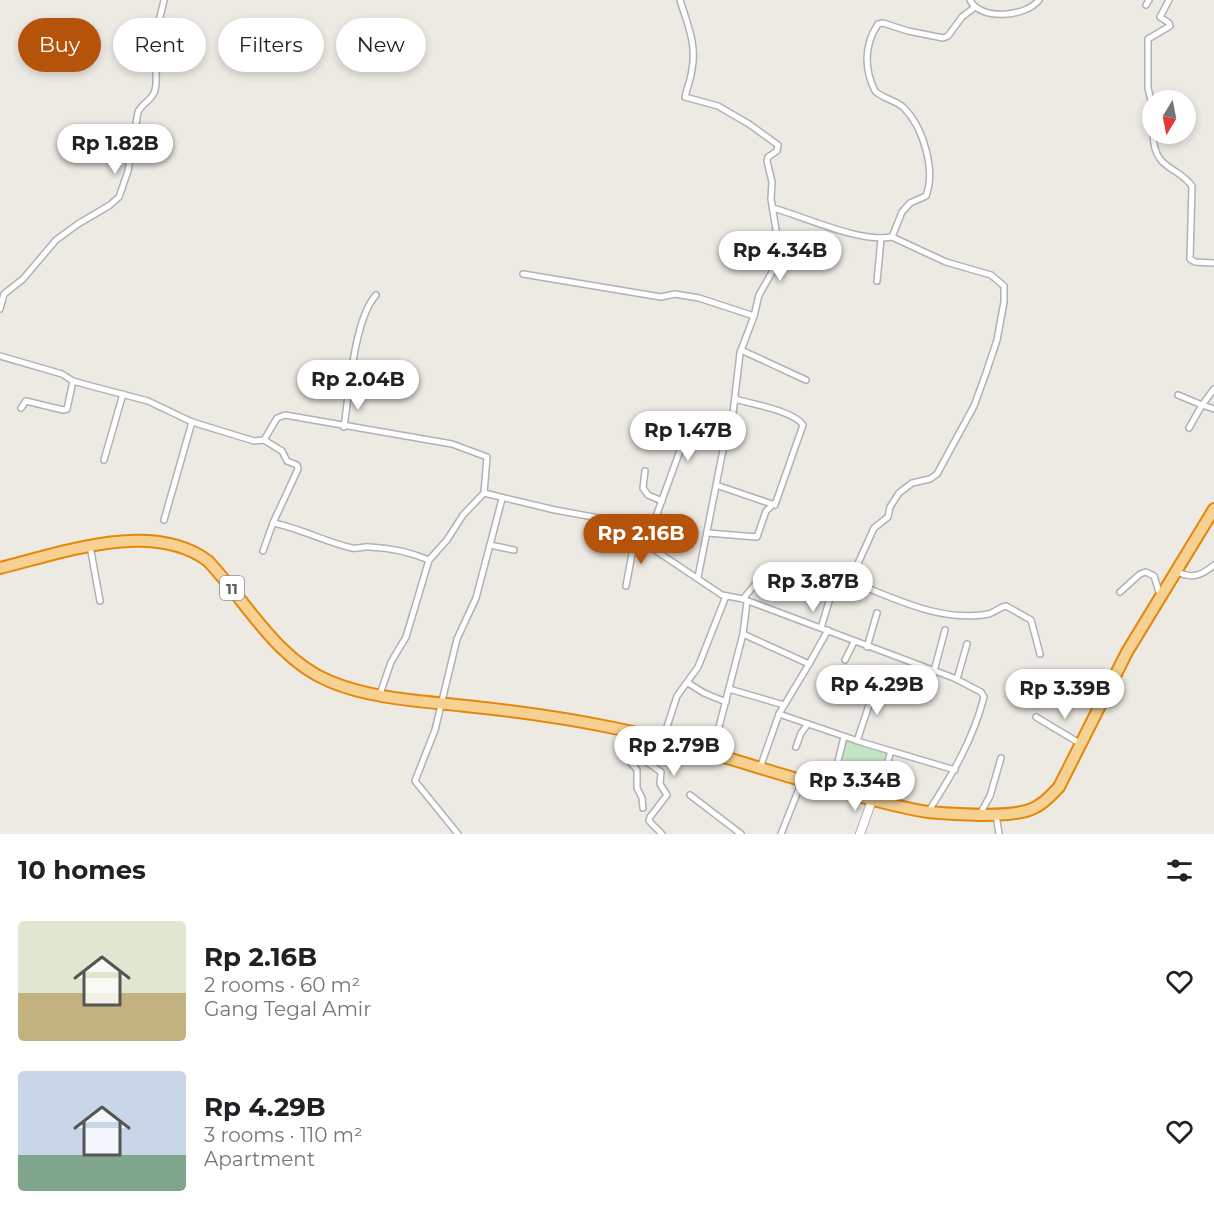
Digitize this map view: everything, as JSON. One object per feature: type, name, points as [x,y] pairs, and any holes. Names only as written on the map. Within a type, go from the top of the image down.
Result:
[{"type":"highway","name":"11","points":[[0,568],[90,546],[128,542],[173,543],[196,552],[220,573],[276,642],[301,664],[327,681],[380,694],[570,720],[627,731],[831,789],[928,812],[1021,813],[1049,799],[1059,787],[1127,652],[1214,509]]},
{"type":"street","points":[[0,309],[4,294],[23,279],[57,240],[78,224],[111,205],[119,196],[128,171],[138,112],[155,91],[157,80],[154,45],[164,0]]},
{"type":"street","points":[[680,0],[690,28],[693,50],[693,68],[685,97],[718,106],[778,143],[777,151],[767,160],[772,182],[778,255],[775,267],[759,295],[741,350],[735,399],[698,578]]},
{"type":"street","points":[[892,237],[902,212],[910,203],[926,196],[930,170],[918,126],[902,106],[879,94],[873,87],[866,61],[874,29],[878,24],[883,23],[943,38],[948,36],[970,2],[982,11],[1003,15],[1029,7],[1039,0]]},
{"type":"street","points":[[1148,90],[1148,39],[1170,26],[1160,17],[1169,0]]},
{"type":"street","points":[[1155,144],[1161,160],[1192,186],[1190,259],[1195,262],[1214,263]]},
{"type":"street","points":[[773,208],[839,229],[881,239],[892,237],[946,262],[996,277],[1004,285],[1004,302],[997,340],[976,400],[943,464],[930,479],[912,483],[899,494],[885,520],[874,528],[850,581]]},
{"type":"street","points":[[877,280],[881,239]]},
{"type":"street","points":[[523,274],[661,297],[675,294],[699,298],[754,316]]},
{"type":"street","points":[[344,427],[359,337],[367,308],[376,295]]},
{"type":"street","points":[[741,350],[806,380]]},
{"type":"street","points":[[0,356],[62,374],[73,381],[148,400],[192,422],[255,441],[264,440],[282,451],[287,461],[298,467],[295,479],[273,523],[263,551]]},
{"type":"street","points":[[21,408],[26,401],[67,409],[73,381]]},
{"type":"street","points":[[1189,428],[1196,413],[1214,389]]},
{"type":"street","points":[[104,460],[123,394]]},
{"type":"street","points":[[1178,395],[1214,409]]},
{"type":"street","points":[[707,533],[756,538],[766,511],[775,505],[803,424],[777,411],[735,399]]},
{"type":"street","points":[[264,440],[280,416],[452,444],[485,455],[488,459],[484,494],[463,515],[447,540],[429,560],[406,637],[391,662],[380,694]]},
{"type":"street","points":[[626,586],[629,562],[654,522],[686,434],[701,418]]},
{"type":"street","points":[[164,520],[192,422]]},
{"type":"street","points":[[645,471],[643,488],[648,495],[662,501]]},
{"type":"street","points":[[716,485],[775,505]]},
{"type":"street","points":[[484,494],[610,520],[726,596],[828,630],[867,647],[957,679],[981,692],[984,697],[971,737],[955,770],[928,812]]},
{"type":"street","points":[[458,834],[415,781],[425,759],[443,704],[457,639],[476,598],[502,499]]},
{"type":"street","points":[[273,523],[290,526],[351,548],[369,546],[401,551],[429,560]]},
{"type":"street","points":[[490,545],[514,550]]},
{"type":"street","points":[[90,546],[100,601]]},
{"type":"street","points":[[1176,571],[1185,576],[1197,576],[1214,565]]},
{"type":"street","points":[[712,754],[743,634],[745,601],[767,570],[773,567],[802,568],[850,581],[927,611],[961,615],[989,614],[1006,606],[1031,620],[1040,654]]},
{"type":"street","points":[[1120,592],[1140,574],[1146,572],[1154,576],[1161,597]]},
{"type":"street","points":[[820,628],[836,578]]},
{"type":"street","points":[[663,741],[677,696],[702,658],[726,596]]},
{"type":"street","points":[[867,647],[877,613]]},
{"type":"street","points":[[760,768],[779,714],[828,630]]},
{"type":"street","points":[[930,686],[945,630]]},
{"type":"street","points":[[743,634],[809,664]]},
{"type":"street","points":[[845,660],[854,642]]},
{"type":"street","points":[[957,679],[967,644]]},
{"type":"street","points":[[687,683],[726,702]]},
{"type":"street","points":[[857,741],[876,684]]},
{"type":"street","points":[[729,688],[784,705]]},
{"type":"street","points":[[779,714],[844,737],[955,770]]},
{"type":"street","points":[[1036,717],[1081,744]]},
{"type":"street","points":[[796,747],[801,733],[808,724]]},
{"type":"street","points":[[627,731],[623,753],[637,770],[637,788],[642,798],[643,808]]},
{"type":"street","points":[[627,731],[629,750],[661,771],[660,784],[666,795],[649,821],[662,834]]},
{"type":"street","points":[[831,789],[844,737]]},
{"type":"street","points":[[891,751],[883,777],[900,794]]},
{"type":"street","points":[[980,814],[991,793],[1001,758]]},
{"type":"street","points":[[781,834],[802,781]]},
{"type":"street","points":[[690,795],[741,834]]},
{"type":"street","points":[[860,834],[872,800]]},
{"type":"street","points":[[996,814],[999,834]]},
{"type":"green space","points":[[844,737],[891,751],[883,778],[831,789]]}]
